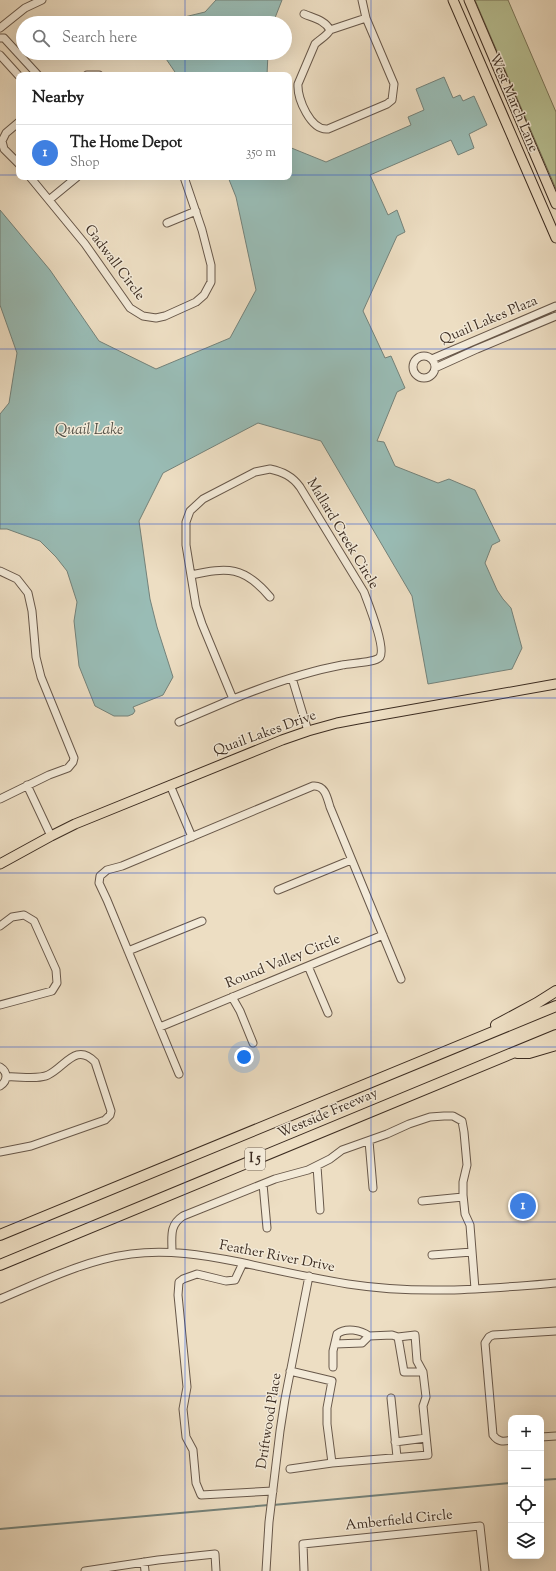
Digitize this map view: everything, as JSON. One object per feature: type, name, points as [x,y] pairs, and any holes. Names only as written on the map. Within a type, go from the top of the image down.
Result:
[{"type":"highway","points":[[460,1046],[556,991]]},
{"type":"highway","name":"Westside Freeway","points":[[0,1235],[556,1006]]},
{"type":"highway","name":"Westside Freeway","points":[[0,1265],[556,1035]]},
{"type":"highway","points":[[509,1054],[529,1053],[556,1045]]},
{"type":"main road","name":"West March Lane","points":[[453,0],[556,238]]},
{"type":"main road","name":"West March Lane","points":[[469,0],[556,204]]},
{"type":"main road","name":"Quail Lakes Drive","points":[[0,864],[51,836],[170,785],[308,731],[358,719],[556,684]]},
{"type":"street","points":[[0,28],[19,12],[42,0]]},
{"type":"street","points":[[362,0],[366,18],[394,84],[392,100],[387,104],[361,116],[325,130],[314,125],[302,104],[298,91],[298,84],[315,44],[320,38],[330,30],[366,18]]},
{"type":"street","points":[[304,14],[328,25],[330,30]]},
{"type":"street","points":[[0,38],[4,38],[16,51]]},
{"type":"street","points":[[0,55],[16,73]]},
{"type":"street","points":[[24,60],[35,72]]},
{"type":"street","points":[[16,125],[6,133],[2,141],[4,149],[16,161]]},
{"type":"street","name":"Gadwall Circle","points":[[32,180],[84,244],[130,308],[140,315],[150,317],[165,316],[201,299],[210,282],[212,271],[196,211],[185,180]]},
{"type":"street","points":[[49,200],[73,180]]},
{"type":"street","points":[[167,223],[196,211]]},
{"type":"street","name":"Quail Lakes Plaza","points":[[432,359],[556,306]]},
{"type":"street","name":"Quail Lakes Plaza","points":[[435,368],[556,316]]},
{"type":"street","points":[[427,356],[432,359],[435,363],[435,368],[430,376],[424,378],[417,376],[413,369],[414,362],[419,357],[427,356]]},
{"type":"street","name":"Mallard Creek Circle","points":[[179,722],[267,685],[332,667],[375,660],[380,657],[382,650],[372,610],[364,592],[300,487],[291,477],[270,469],[260,470],[226,486],[195,504],[188,516],[185,530],[196,606],[233,699]]},
{"type":"street","points":[[191,574],[220,570],[239,573],[256,581],[270,597]]},
{"type":"street","points":[[0,571],[17,579],[31,599],[36,656],[41,677],[74,758],[73,762],[68,768],[49,775],[0,798]]},
{"type":"street","points":[[292,678],[308,731]]},
{"type":"street","points":[[27,785],[51,836]]},
{"type":"street","points":[[170,785],[192,837]]},
{"type":"street","points":[[179,1074],[108,900],[100,887],[100,876],[107,870],[122,866],[313,786],[318,786],[325,792],[401,979]]},
{"type":"street","points":[[278,890],[352,860]]},
{"type":"street","points":[[0,926],[12,917],[24,915],[34,921],[56,970],[57,983],[52,991],[0,1005]]},
{"type":"street","points":[[128,951],[202,921]]},
{"type":"street","name":"Round Valley Circle","points":[[160,1027],[383,935]]},
{"type":"street","points":[[308,966],[328,1013]]},
{"type":"street","points":[[232,997],[240,1011],[253,1043]]},
{"type":"street","points":[[0,1152],[31,1146],[105,1120],[110,1115],[111,1111],[95,1062],[89,1056],[82,1054],[74,1055],[47,1075],[36,1077],[7,1076]]},
{"type":"street","points":[[0,1067],[4,1070],[7,1076],[5,1083],[0,1086]]},
{"type":"street","points":[[172,1252],[172,1227],[176,1221],[183,1216],[275,1179],[308,1170],[330,1159],[342,1150],[369,1141],[409,1124],[430,1117],[453,1116],[462,1121],[464,1132],[467,1165],[463,1182],[463,1197],[465,1214],[470,1226],[475,1289]]},
{"type":"street","points":[[369,1141],[373,1188]]},
{"type":"street","points":[[317,1166],[320,1210]]},
{"type":"street","points":[[263,1184],[266,1228]]},
{"type":"street","points":[[422,1200],[463,1197]]},
{"type":"street","name":"Feather River Drive","points":[[0,1299],[71,1269],[99,1260],[131,1254],[172,1252],[243,1263],[350,1284],[387,1289],[446,1291],[556,1283]]},
{"type":"street","points":[[432,1255],[472,1252]]},
{"type":"street","points":[[243,1263],[235,1280],[226,1281],[196,1274],[182,1279],[179,1282],[178,1295],[187,1387],[183,1409],[186,1437],[193,1450],[196,1483],[201,1495],[272,1491]]},
{"type":"street","name":"Driftwood Place","points":[[266,1571],[272,1491],[280,1431],[290,1371],[309,1276]]},
{"type":"street","points":[[290,1469],[332,1463],[428,1455],[423,1406],[426,1397],[423,1372],[418,1361],[415,1335],[398,1337],[392,1335],[369,1336],[362,1331],[341,1331],[337,1334],[333,1367]]},
{"type":"street","points":[[508,1441],[502,1442],[493,1435],[485,1343],[486,1340],[493,1334],[556,1331]]},
{"type":"street","points":[[335,1344],[362,1343],[369,1336]]},
{"type":"street","points":[[398,1337],[404,1372],[423,1372]]},
{"type":"street","points":[[290,1371],[332,1381],[327,1424],[332,1463]]},
{"type":"street","points":[[391,1398],[397,1458]]},
{"type":"street","points":[[544,1437],[556,1436]]},
{"type":"street","points":[[395,1442],[426,1438]]},
{"type":"street","name":"Amberfield Circle","points":[[304,1571],[303,1544],[480,1526],[485,1571]]},
{"type":"street","points":[[85,1571],[144,1562],[215,1554],[216,1571]]},
{"type":"street","points":[[144,1562],[145,1571]]},
{"type":"green space","points":[[475,0],[508,0],[556,112],[556,189]]},
{"type":"water","points":[[216,0],[282,0],[276,16],[188,16],[205,12]]},
{"type":"water","points":[[167,60],[268,60],[267,72],[175,72]]},
{"type":"water","name":"Quail Lake","points":[[444,77],[453,98],[460,95],[463,101],[474,96],[487,125],[469,134],[474,148],[458,155],[451,140],[370,175],[388,215],[397,210],[405,232],[397,236],[363,311],[385,358],[391,356],[405,388],[397,392],[377,441],[384,442],[395,466],[438,483],[449,479],[475,490],[500,541],[492,545],[485,563],[497,590],[511,608],[522,648],[512,669],[428,684],[412,596],[321,441],[258,423],[163,473],[139,521],[150,599],[157,627],[173,677],[163,695],[133,707],[135,711],[133,714],[128,716],[114,716],[95,706],[79,666],[74,621],[77,602],[67,571],[40,541],[7,529],[0,529],[0,414],[9,403],[17,353],[0,305],[0,210],[50,270],[99,341],[156,369],[230,338],[256,290],[236,197],[229,180],[292,180],[292,148],[326,162],[411,125],[408,117],[424,110],[416,89]]},
{"type":"waterway","points":[[544,1480],[556,1479]]},
{"type":"waterway","points":[[273,1505],[508,1483]]},
{"type":"waterway","points":[[0,1529],[269,1505]]},
{"type":"place","name":"The Home Depot","points":[[523,1206]]}]
